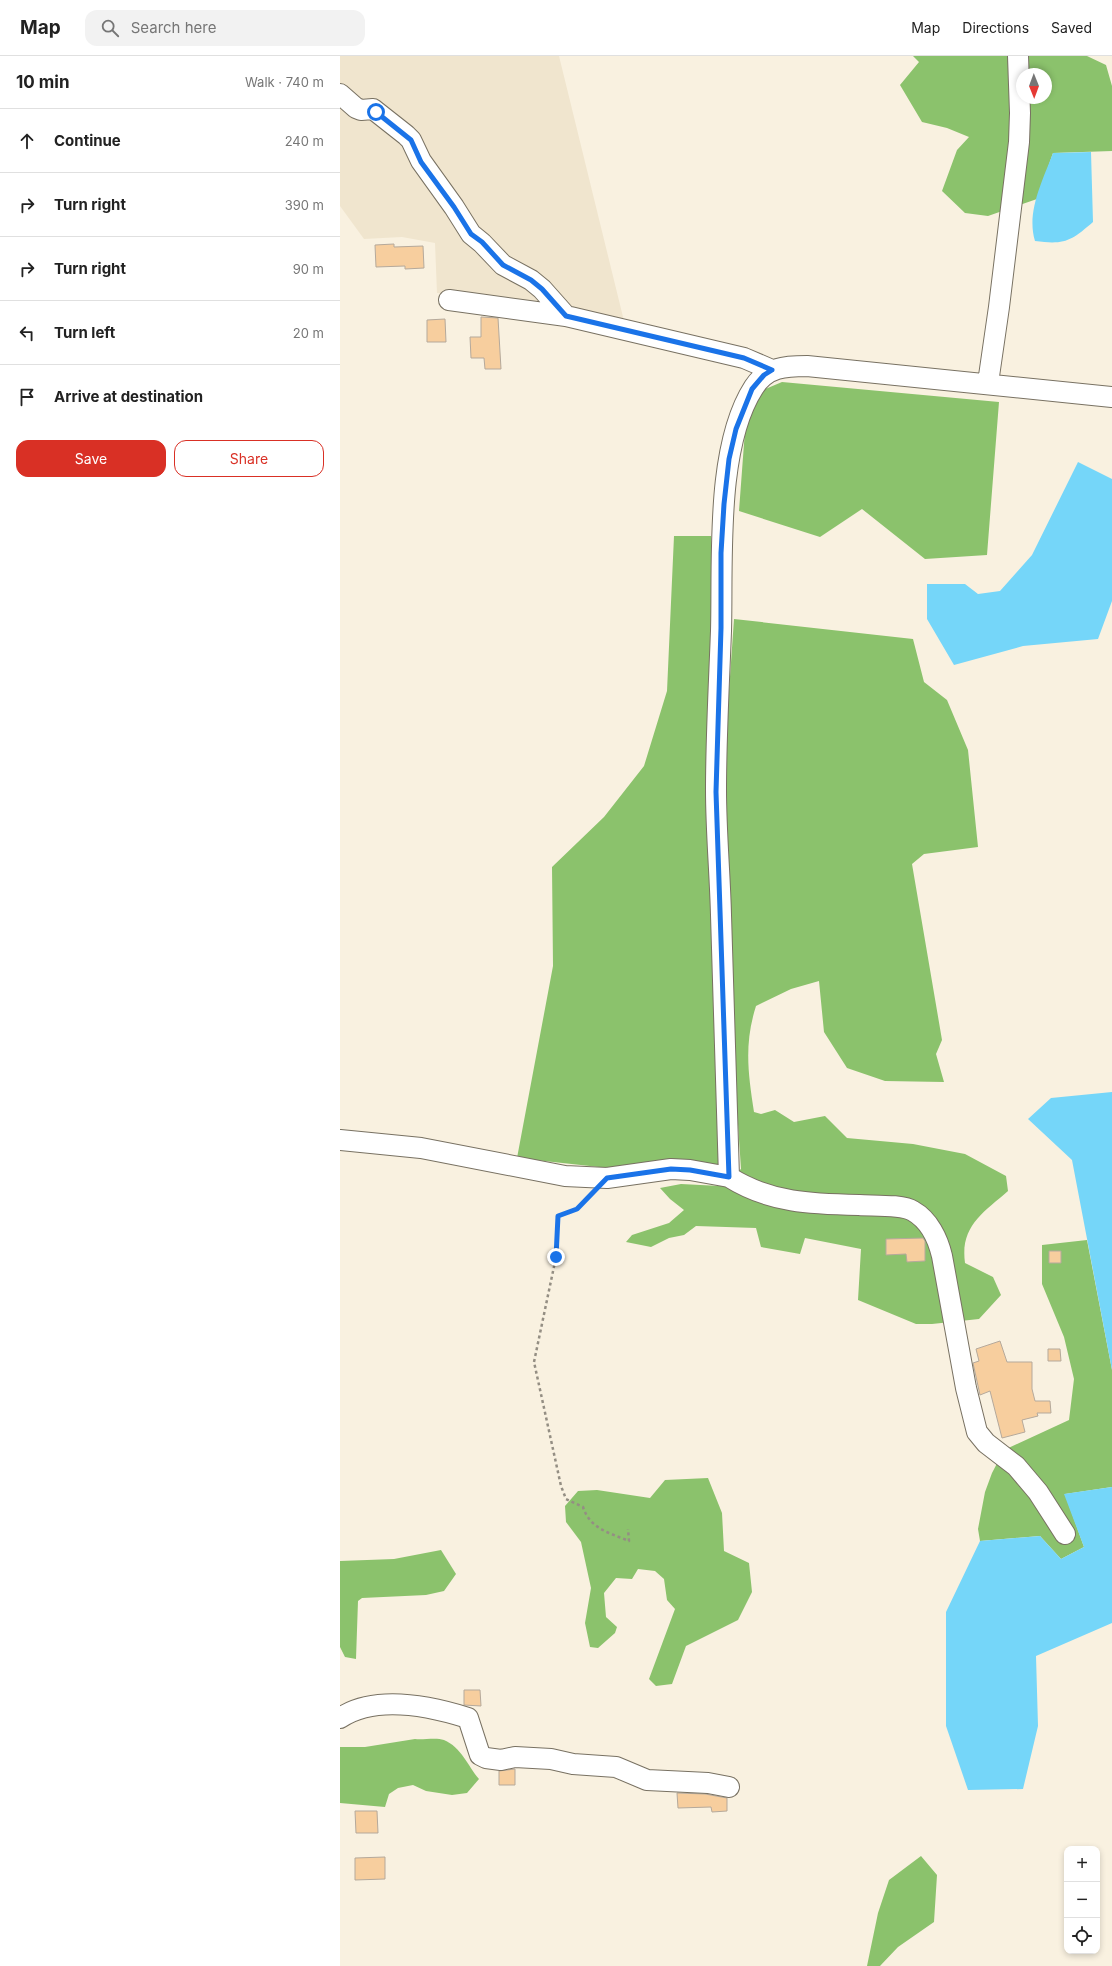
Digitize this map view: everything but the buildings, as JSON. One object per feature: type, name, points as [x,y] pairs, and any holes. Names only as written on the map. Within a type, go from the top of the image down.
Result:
[{"type":"street","points":[[988,383],[1000,307],[1019,142],[1020,113],[1018,56]]},
{"type":"street","points":[[340,94],[356,108],[361,110],[373,110],[406,135],[411,140],[425,167],[454,207],[471,234],[482,242],[503,265],[531,280],[542,289],[566,316]]},
{"type":"street","points":[[449,300],[566,316],[744,358],[772,370]]},
{"type":"street","points":[[729,1177],[716,792],[721,628],[721,553],[727,474],[736,429],[752,389],[764,375],[772,370],[786,366],[813,366],[1112,397]]},
{"type":"street","points":[[340,1140],[421,1148],[565,1176],[607,1178],[671,1169],[690,1170],[729,1177],[756,1192],[786,1200],[831,1205],[904,1208],[919,1215],[937,1238],[942,1256],[966,1388],[977,1432],[986,1443],[1016,1466],[1038,1492],[1065,1534]]},
{"type":"street","points":[[340,1718],[349,1712],[382,1705],[414,1705],[439,1709],[468,1718],[480,1755],[486,1758],[501,1760],[516,1757],[551,1759],[573,1764],[616,1767],[647,1780],[708,1783],[729,1787]]},
{"type":"path","points":[[607,1178],[577,1209],[558,1216],[556,1257],[534,1362],[561,1486],[566,1500],[583,1507],[586,1518],[600,1529],[629,1541],[628,1529]]},
{"type":"shaded area","points":[[340,56],[559,56],[624,321],[520,303],[437,293],[435,243],[402,237],[364,239],[340,206]]},
{"type":"green space","points":[[913,56],[1087,56],[1106,65],[1112,86],[1112,151],[1053,153],[1037,199],[988,216],[965,213],[942,191],[957,150],[969,137],[947,128],[922,122],[900,85],[919,62]]},
{"type":"green space","points":[[782,382],[999,402],[987,555],[925,559],[862,509],[820,537],[739,511],[746,417],[763,390]]},
{"type":"green space","points":[[674,536],[711,536],[715,629],[721,1168],[663,1160],[608,1168],[517,1158],[553,966],[552,867],[604,817],[644,766],[667,691]]},
{"type":"green space","points":[[734,619],[913,639],[924,682],[947,700],[968,750],[978,847],[924,854],[912,864],[942,1040],[936,1054],[944,1082],[885,1081],[847,1068],[824,1032],[819,981],[791,989],[756,1006],[750,1033],[748,1059],[754,1112],[761,1114],[775,1110],[794,1122],[825,1116],[847,1138],[913,1144],[965,1154],[1006,1176],[1008,1191],[975,1221],[966,1239],[964,1250],[965,1263],[993,1277],[1001,1295],[979,1319],[932,1324],[916,1324],[858,1300],[861,1249],[805,1238],[800,1254],[761,1247],[756,1228],[696,1226],[684,1235],[669,1238],[651,1247],[626,1242],[632,1235],[669,1223],[684,1210],[670,1199],[660,1188],[681,1184],[720,1186],[741,1169],[738,1124],[734,1105],[722,792]]},
{"type":"green space","points":[[1087,1240],[1112,1370],[1112,1487],[1065,1494],[1084,1547],[1061,1559],[1040,1536],[980,1541],[978,1529],[985,1492],[992,1473],[1004,1450],[1069,1420],[1074,1379],[1064,1337],[1042,1284],[1042,1245]]},
{"type":"green space","points":[[708,1478],[722,1513],[724,1551],[749,1563],[752,1592],[738,1620],[686,1646],[672,1684],[656,1686],[649,1679],[675,1609],[667,1600],[664,1579],[655,1571],[638,1569],[632,1579],[616,1578],[604,1593],[606,1617],[617,1627],[615,1633],[598,1648],[590,1647],[585,1623],[591,1588],[581,1542],[566,1522],[565,1506],[578,1491],[597,1490],[650,1498],[665,1480]]},
{"type":"green space","points":[[441,1550],[456,1574],[444,1591],[426,1595],[362,1598],[358,1601],[356,1659],[345,1657],[340,1647],[340,1561],[394,1559]]},
{"type":"green space","points":[[415,1739],[437,1739],[450,1743],[460,1752],[479,1779],[467,1793],[452,1795],[426,1791],[413,1785],[398,1788],[389,1794],[385,1807],[340,1803],[340,1747],[365,1747]]},
{"type":"green space","points":[[921,1856],[937,1875],[934,1922],[898,1947],[880,1966],[867,1966],[878,1913],[889,1880]]},
{"type":"water","points":[[1091,152],[1093,222],[1079,234],[1061,242],[1035,241],[1033,230],[1034,208],[1053,153]]},
{"type":"water","points":[[1078,462],[1112,479],[1112,601],[1098,639],[1023,646],[954,665],[927,619],[927,584],[965,584],[978,594],[1000,591],[1032,555]]},
{"type":"water","points":[[1112,1092],[1112,1370],[1072,1160],[1028,1119],[1051,1098]]},
{"type":"water","points":[[1112,1487],[1112,1623],[1036,1656],[1038,1726],[1023,1789],[968,1790],[946,1726],[946,1612],[980,1541],[1040,1536],[1061,1559],[1084,1547],[1064,1494]]},
{"type":"route","points":[[376,112],[411,140],[421,162],[454,207],[471,234],[482,242],[503,265],[531,280],[542,289],[566,316],[726,355],[744,358],[772,370],[764,375],[752,389],[736,429],[729,459],[721,553],[721,628],[716,792],[729,1177],[690,1170],[671,1169],[654,1170],[607,1178],[577,1209],[558,1216],[556,1257]]}]
